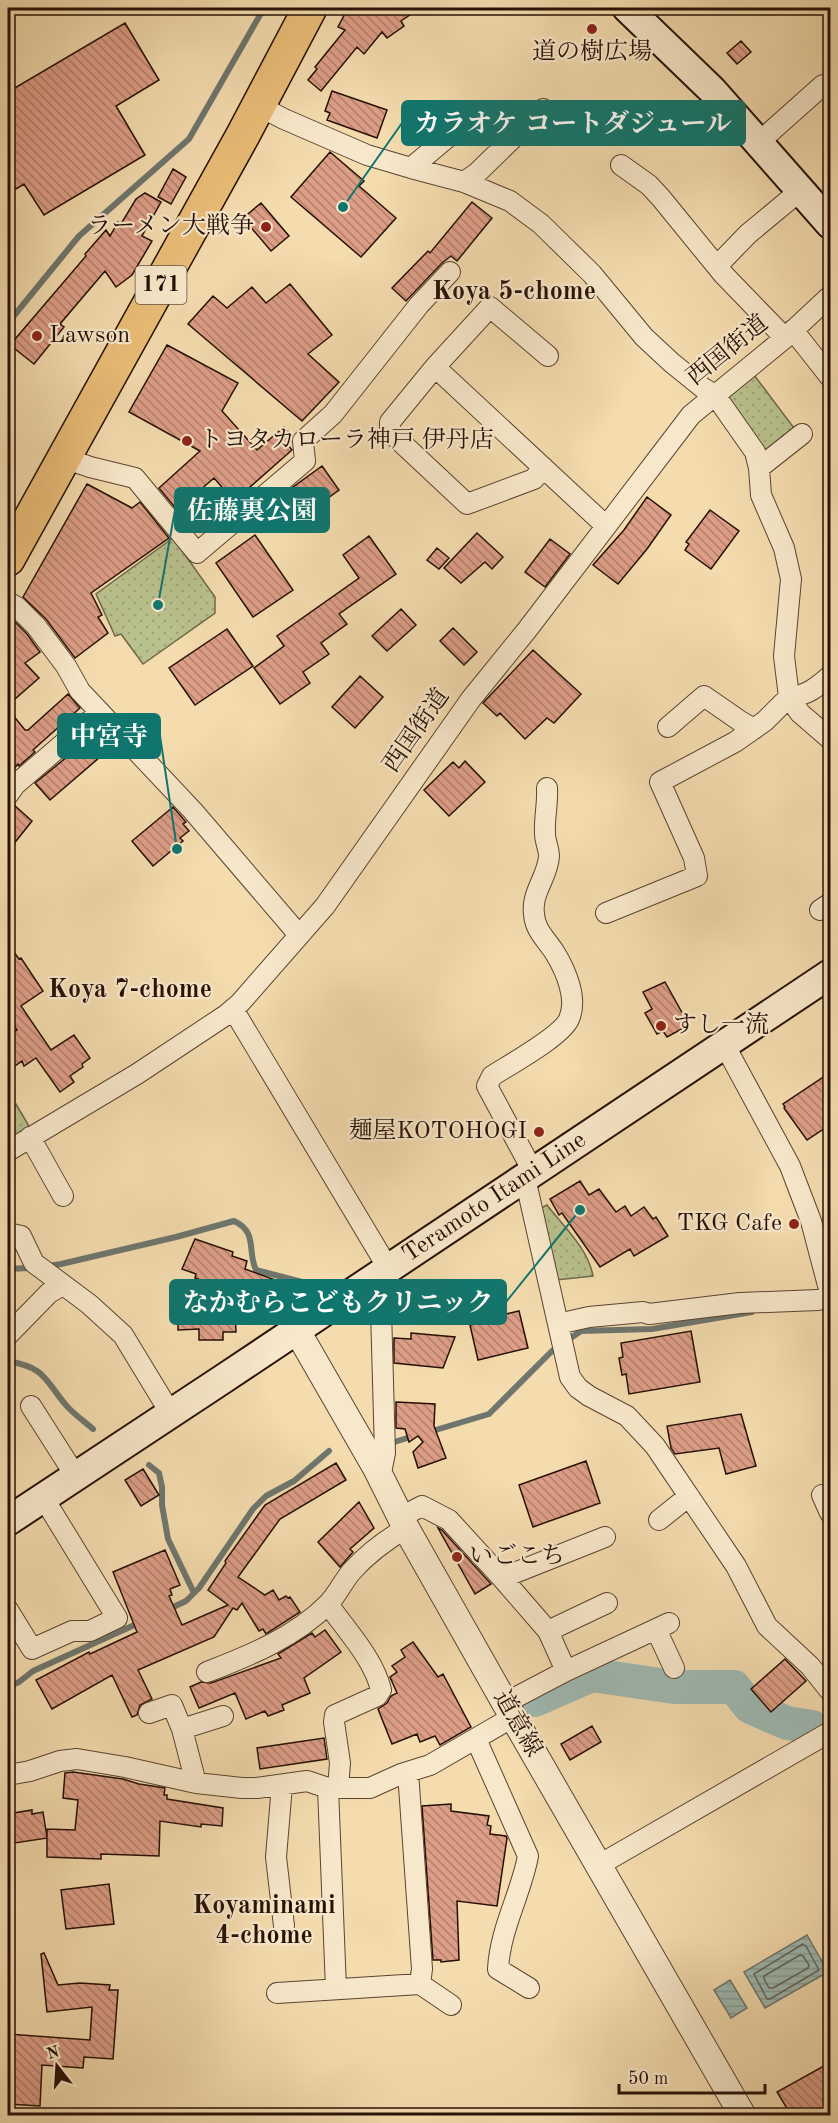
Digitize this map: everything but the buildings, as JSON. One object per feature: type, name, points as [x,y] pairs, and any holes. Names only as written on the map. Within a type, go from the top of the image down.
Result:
[{"type":"highway","name":"171","points":[[8,560],[243,135],[310,8]]},
{"type":"main road","points":[[627,8],[712,90],[831,224]]},
{"type":"main road","name":"Teramoto Itami Line","points":[[8,1521],[831,974]]},
{"type":"street","points":[[759,142],[823,85]]},
{"type":"street","points":[[257,105],[284,119],[367,154],[465,182],[510,201],[541,224],[592,274],[644,337],[679,369],[715,395],[755,452],[761,495],[784,548],[791,579],[784,656],[789,697],[800,713],[831,739]]},
{"type":"street","points":[[465,182],[543,109]]},
{"type":"street","points":[[411,168],[474,115],[504,146]]},
{"type":"street","points":[[621,165],[649,185],[730,281],[789,334],[831,377]]},
{"type":"street","points":[[718,266],[756,228],[801,190]]},
{"type":"street","points":[[64,458],[135,478],[196,553],[305,461],[303,441],[333,414],[419,305],[450,272]]},
{"type":"street","name":"西国街道","points":[[8,1151],[136,1074],[233,1009],[325,906],[471,699],[691,415],[831,296]]},
{"type":"street","points":[[543,467],[534,479],[467,504],[390,432],[390,422],[394,414],[490,307],[548,356]]},
{"type":"street","points":[[435,367],[606,526]]},
{"type":"street","points":[[759,468],[802,434]]},
{"type":"street","points":[[8,602],[17,607],[36,626],[66,666],[80,691],[193,811],[299,934]]},
{"type":"street","points":[[606,913],[697,876],[694,858],[660,782],[723,753],[765,721],[789,697],[800,696],[813,690],[831,676]]},
{"type":"street","points":[[668,727],[700,690],[754,729]]},
{"type":"street","points":[[8,795],[15,785],[100,712]]},
{"type":"street","points":[[546,788],[548,801],[544,833],[549,857],[534,898],[534,915],[539,933],[555,953],[567,976],[573,1000],[569,1020],[555,1035],[492,1076],[487,1086],[529,1164],[525,1178],[532,1199],[570,1377],[578,1388],[589,1396],[627,1416],[655,1446],[736,1566],[767,1626],[810,1666],[831,1691]]},
{"type":"street","points":[[233,1009],[378,1275],[385,1453],[380,1477]]},
{"type":"street","points":[[558,1324],[590,1317],[643,1312],[649,1314],[740,1303],[818,1300],[831,1295],[812,1221],[790,1166],[724,1044]]},
{"type":"street","points":[[30,1137],[63,1196]]},
{"type":"street","points":[[8,1233],[21,1236],[34,1263],[89,1304],[123,1335],[171,1413]]},
{"type":"street","points":[[8,1335],[49,1293],[63,1286]]},
{"type":"street","name":"道意線","points":[[296,1329],[509,1710],[743,2115]]},
{"type":"street","points":[[31,1406],[75,1475]]},
{"type":"street","points":[[659,1520],[689,1496]]},
{"type":"street","points":[[8,1610],[32,1649],[72,1631],[90,1631],[117,1618],[43,1497]]},
{"type":"street","points":[[207,1672],[254,1653],[310,1619],[328,1604],[351,1571],[422,1506],[449,1520],[502,1578],[548,1631],[566,1671]]},
{"type":"street","points":[[502,1578],[593,1536]]},
{"type":"street","points":[[548,1631],[607,1603]]},
{"type":"street","points":[[328,1604],[370,1664],[381,1690],[377,1696],[334,1715],[339,1763],[333,1788],[336,1989]]},
{"type":"street","points":[[8,1775],[30,1771],[60,1761],[77,1759],[196,1783],[242,1788],[307,1781],[333,1788],[370,1788],[430,1765],[476,1739],[509,1710],[618,1639],[663,1626],[674,1668]]},
{"type":"street","points":[[149,1713],[172,1705],[182,1729],[196,1783]]},
{"type":"street","points":[[182,1729],[223,1716]]},
{"type":"street","points":[[598,1865],[829,1735]]},
{"type":"street","points":[[476,1739],[528,1856],[525,1871],[512,1903],[498,1957],[498,1969],[529,1988]]},
{"type":"street","points":[[408,1772],[422,1969],[420,1984]]},
{"type":"street","points":[[282,1785],[276,1857],[284,1926]]},
{"type":"street","points":[[277,1993],[420,1984],[452,2005]]},
{"type":"green space","points":[[751,371],[797,432],[762,458],[725,393]]},
{"type":"green space","points":[[173,538],[215,597],[215,613],[143,664],[121,634],[115,636],[96,594]]},
{"type":"green space","points":[[16,1104],[30,1128],[8,1141],[8,1109]]},
{"type":"green space","points":[[547,1205],[586,1256],[593,1276],[556,1280],[541,1208]]},
{"type":"water","points":[[807,1935],[828,1972],[765,2008],[744,1972]]},
{"type":"water","points":[[730,1980],[747,2008],[731,2018],[714,1990]]},
{"type":"waterway","points":[[8,323],[79,236],[189,139],[264,8]]},
{"type":"waterway","points":[[48,1266],[176,1237],[234,1221],[241,1225],[249,1236],[256,1270],[306,1283]]},
{"type":"waterway","points":[[8,1269],[29,1268]]},
{"type":"waterway","points":[[429,1432],[489,1414],[552,1351],[581,1331],[652,1329],[752,1312]]},
{"type":"waterway","points":[[8,1361],[29,1367],[42,1375],[68,1407],[93,1429]]},
{"type":"waterway","points":[[391,1443],[414,1436]]},
{"type":"waterway","points":[[167,1610],[186,1601],[199,1588],[253,1509],[266,1496],[294,1481],[329,1451]]},
{"type":"waterway","points":[[149,1465],[159,1473],[168,1539],[194,1593]]},
{"type":"waterway","points":[[8,1687],[33,1671],[141,1622]]},
{"type":"waterway","points":[[535,1700],[592,1675],[674,1687],[734,1687],[750,1707],[787,1723],[812,1727]]},
{"type":"waterway","points":[[8,2110],[32,2116]]},
{"type":"place","name":"道の樹広場","points":[[592,29]]},
{"type":"place","name":"カラオケ コートダジュール","points":[[343,207]]},
{"type":"place","name":"ラーメン大戦争","points":[[266,227]]},
{"type":"place","name":"Lawson","points":[[37,336]]},
{"type":"place","name":"トヨタカローラ神戸 伊丹店","points":[[187,441]]},
{"type":"place","name":"佐藤裏公園","points":[[158,605]]},
{"type":"place","name":"中宮寺","points":[[177,849]]},
{"type":"place","name":"すし一流","points":[[661,1026]]},
{"type":"place","name":"麺屋KOTOHOGI","points":[[539,1132]]},
{"type":"place","name":"なかむらこどもクリニック","points":[[580,1210]]},
{"type":"place","name":"TKG Cafe","points":[[794,1224]]},
{"type":"place","name":"いごこち","points":[[457,1557]]},
{"type":"district","name":"Koya 5-chome","points":[[514,292]]},
{"type":"district","name":"Koya 7-chome","points":[[130,990]]},
{"type":"district","name":"Koyaminami 4-chome","points":[[264,1921]]}]
